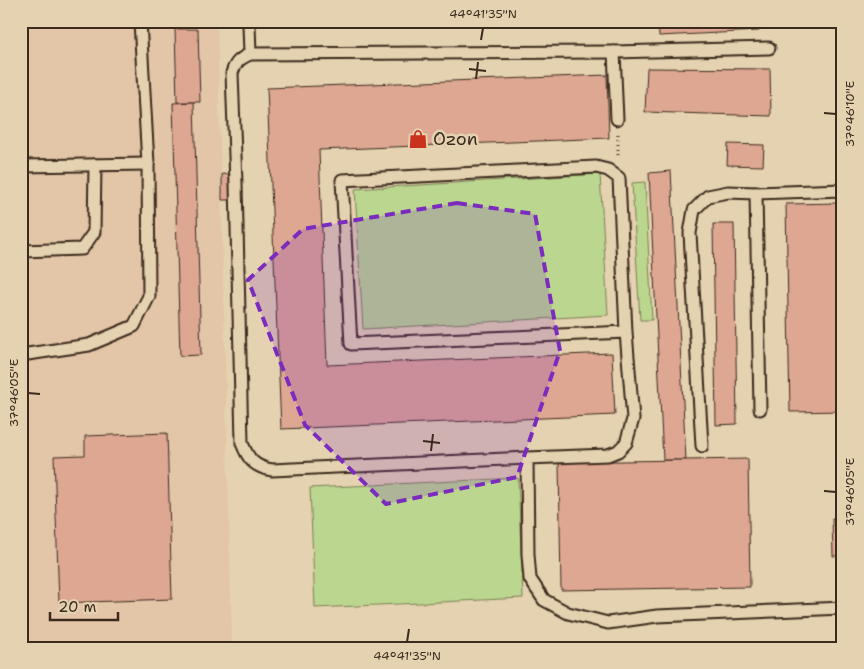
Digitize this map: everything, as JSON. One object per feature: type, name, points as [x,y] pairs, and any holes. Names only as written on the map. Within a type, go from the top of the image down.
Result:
[{"type":"lane","points":[[21,355],[89,345],[134,326],[149,296],[148,164],[140,21]]},
{"type":"lane","points":[[249,25],[250,54]]},
{"type":"lane","points":[[626,332],[351,344],[342,180],[596,167],[608,170],[619,178],[626,332],[633,418],[626,443],[618,451],[608,454],[272,470],[262,468],[253,462],[246,454],[242,442],[232,73],[235,64],[241,58],[250,54],[614,52],[769,48]]},
{"type":"lane","points":[[614,52],[617,120]]},
{"type":"lane","points":[[21,166],[148,164]]},
{"type":"lane","points":[[21,251],[82,249],[94,232],[95,165]]},
{"type":"lane","points":[[702,446],[690,233],[694,210],[708,196],[728,192],[843,190]]},
{"type":"lane","points":[[756,193],[760,409]]},
{"type":"lane","points":[[527,458],[530,579],[544,600],[568,613],[608,623],[657,616],[843,608]]},
{"type":"path","points":[[617,120],[619,178]]},
{"type":"highlighted area","points":[[457,203],[535,214],[560,351],[517,477],[386,504],[305,425],[248,280],[303,229]]},
{"type":"shaded area","points":[[21,21],[170,21],[171,27],[217,25],[232,648],[21,648]]},
{"type":"green space","points":[[600,174],[608,315],[363,329],[355,189]]},
{"type":"green space","points":[[645,182],[652,320],[640,320],[632,183]]},
{"type":"green space","points":[[518,478],[523,598],[315,608],[310,488]]},
{"type":"building","points":[[658,21],[759,21],[759,31],[659,36]]},
{"type":"building","points":[[175,29],[198,29],[200,102],[177,102]]},
{"type":"building","points":[[647,68],[770,69],[771,116],[645,112]]},
{"type":"building","points":[[607,75],[609,138],[319,150],[327,365],[612,353],[615,415],[281,429],[267,88]]},
{"type":"building","points":[[194,102],[201,355],[180,356],[173,103]]},
{"type":"building","points":[[728,144],[764,145],[763,166],[727,165]]},
{"type":"building","points":[[671,171],[686,460],[663,460],[649,173]]},
{"type":"building","points":[[222,174],[236,175],[236,200],[222,200]]},
{"type":"building","points":[[842,203],[843,411],[790,412],[786,204]]},
{"type":"building","points":[[713,224],[734,224],[737,424],[716,425]]},
{"type":"building","points":[[167,433],[172,599],[59,603],[54,456],[85,455],[85,436]]},
{"type":"building","points":[[748,459],[750,587],[561,590],[559,462]]},
{"type":"building","points":[[832,518],[843,518],[843,556],[833,556]]},
{"type":"place","name":"Ozon","points":[[418,139]]}]
